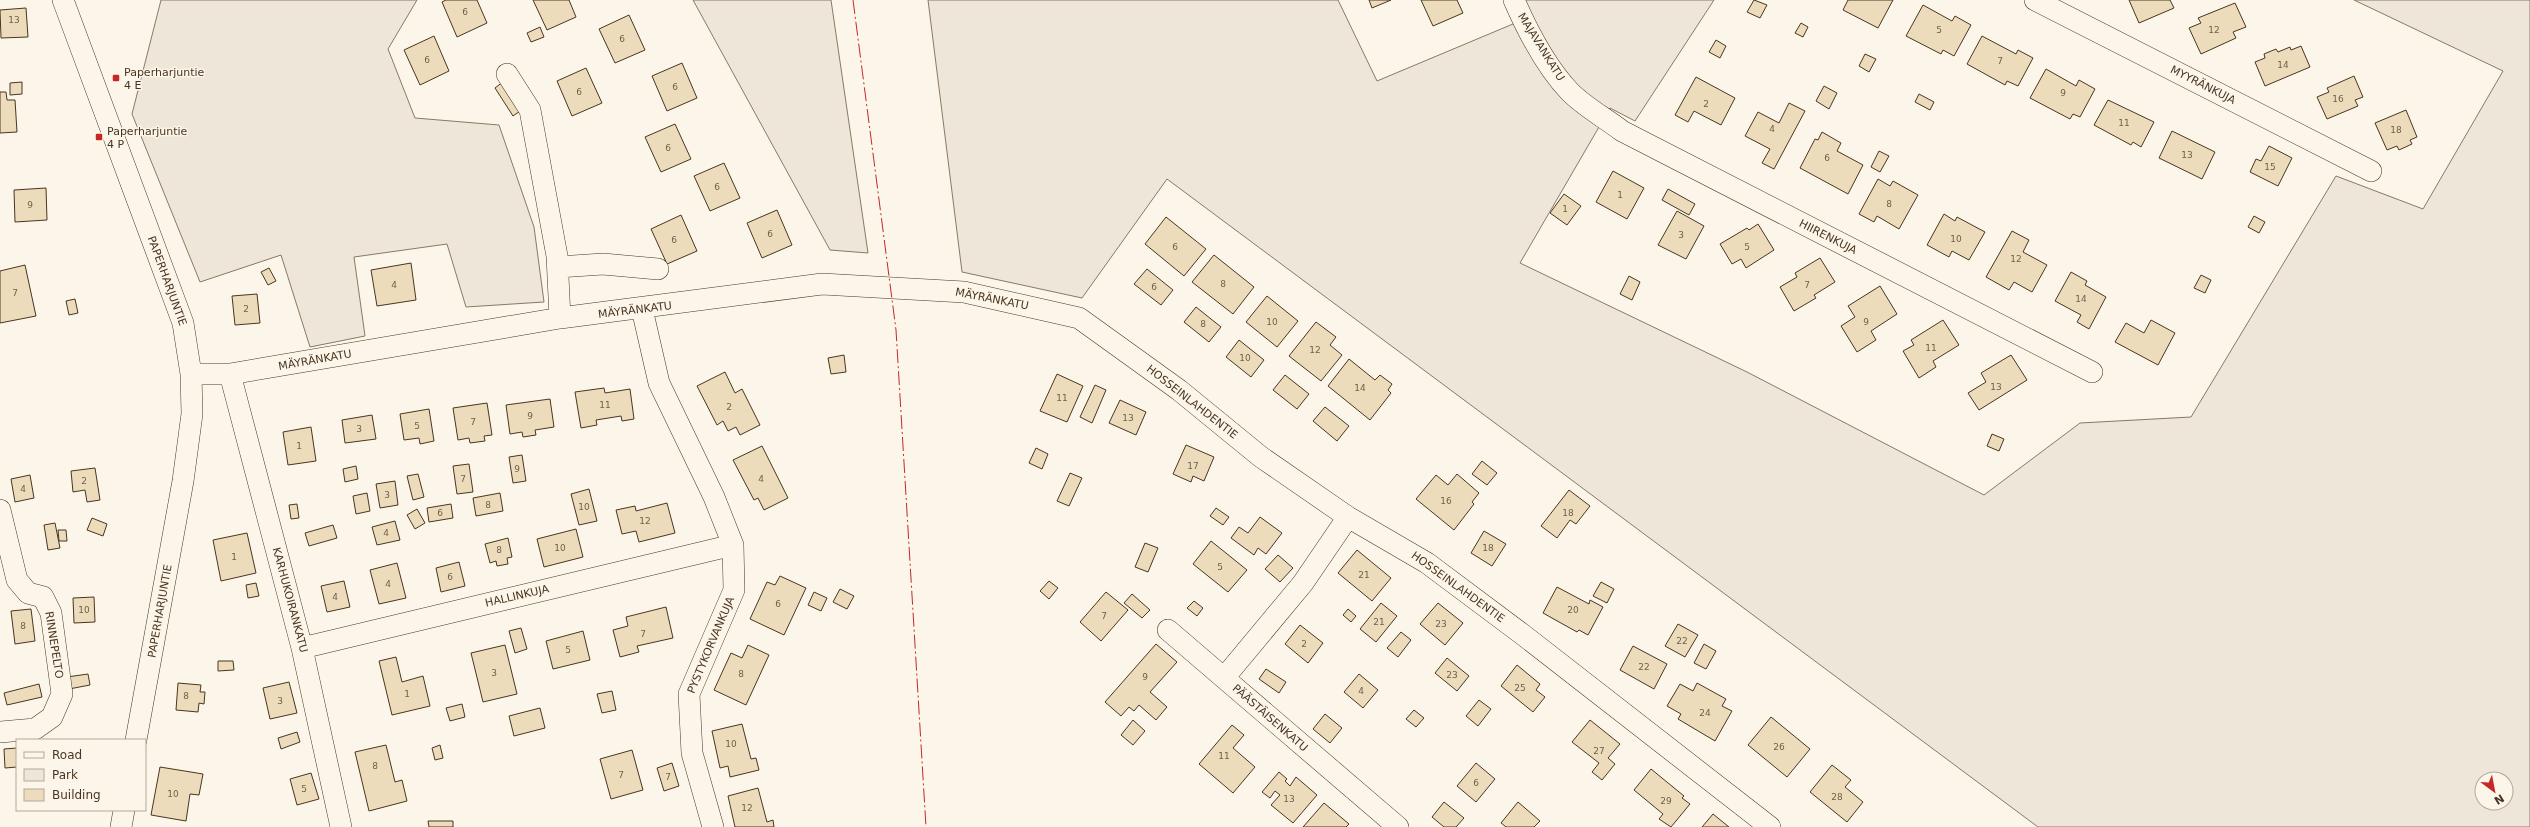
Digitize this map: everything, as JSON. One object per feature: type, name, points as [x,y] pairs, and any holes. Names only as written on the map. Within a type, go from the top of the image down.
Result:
[{"type":"street","name":"PAPERHARJUNTIE","points":[[63,0],[183,323],[191,374],[192,414],[183,481],[136,739]]},
{"type":"street","name":"MAJAVANKATU","points":[[1514,0],[1522,20],[1554,71],[1571,92]]},
{"type":"street","name":"MYYRÄNKUJA","points":[[2035,0],[2371,171]]},
{"type":"street","points":[[507,74],[530,110],[558,267],[560,318]]},
{"type":"street","name":"HIIRENKUJA","points":[[1571,92],[1622,131],[2092,372]]},
{"type":"street","points":[[558,267],[603,264],[658,269]]},
{"type":"street","name":"MÄYRÄNKATU","points":[[191,374],[230,374],[560,318],[642,309],[822,284],[964,292],[1079,318]]},
{"type":"street","name":"PYSTYKORVANKUJA","points":[[642,309],[659,383],[714,497],[733,545],[734,590],[689,694],[692,754],[712,827]]},
{"type":"street","name":"HOSSEINLAHDENTIE","points":[[1079,318],[1179,390],[1261,457],[1348,517],[1427,563],[1522,634],[1770,827]]},
{"type":"street","name":"KARHUKOIRANKATU","points":[[230,374],[302,648],[341,827]]},
{"type":"street","name":"RINNEPELTO","points":[[0,510],[17,580],[28,593],[43,597],[52,613],[62,694],[52,717],[35,729],[0,732]]},
{"type":"street","name":"PÄÄSTÄISENKATU","points":[[1348,517],[1303,583],[1224,678],[1398,827]]},
{"type":"street","name":"HALLINKUJA","points":[[302,648],[733,545]]},
{"type":"street","points":[[1168,630],[1224,678]]},
{"type":"street","points":[[121,827],[124,811]]},
{"type":"green space","points":[[161,0],[417,0],[388,49],[415,118],[499,125],[534,227],[544,302],[466,307],[447,244],[354,257],[365,336],[310,347],[281,255],[200,282],[132,114]]},
{"type":"green space","points":[[693,0],[831,0],[868,253],[830,250]]},
{"type":"green space","points":[[928,0],[1338,0],[1377,81],[1532,16],[1524,0],[1714,0],[1635,121],[1610,108],[1520,263],[1747,372],[1984,495],[2080,423],[2191,417],[2336,176],[2423,209],[2503,71],[2354,0],[2530,0],[2530,827],[2038,827],[1167,179],[1082,298],[962,272]]},
{"type":"building","points":[[446,0],[477,0],[487,23],[457,37],[442,2]]},
{"type":"building","points":[[533,0],[569,0],[576,17],[547,30]]},
{"type":"building","points":[[1369,0],[1391,0],[1372,8]]},
{"type":"building","points":[[1421,0],[1457,0],[1463,13],[1433,26]]},
{"type":"building","points":[[1754,0],[1767,5],[1760,18],[1747,12]]},
{"type":"building","points":[[1848,0],[1893,0],[1878,28],[1843,10]]},
{"type":"building","points":[[2129,0],[2170,0],[2174,8],[2139,23]]},
{"type":"building","points":[[2235,3],[2246,27],[2233,32],[2236,38],[2201,54],[2189,28],[2201,23],[2198,18]]},
{"type":"building","points":[[1923,5],[1952,21],[1955,16],[1971,25],[1954,56],[1943,50],[1941,54],[1906,36]]},
{"type":"building","points":[[26,8],[28,37],[1,38],[0,10]]},
{"type":"building","points":[[629,15],[645,50],[615,63],[599,29]]},
{"type":"building","points":[[1801,23],[1808,27],[1803,37],[1795,33]]},
{"type":"building","points":[[540,27],[544,37],[531,42],[527,33]]},
{"type":"building","points":[[434,36],[449,71],[420,85],[404,50]]},
{"type":"building","points":[[1982,36],[2016,54],[2018,50],[2033,58],[2018,86],[2007,81],[2005,85],[1967,64]]},
{"type":"building","points":[[1716,40],[1726,46],[1720,58],[1709,52]]},
{"type":"building","points":[[2301,46],[2310,67],[2265,86],[2255,62],[2265,58],[2264,54],[2276,49],[2278,52],[2290,47],[2291,50]]},
{"type":"building","points":[[1865,54],[1876,59],[1869,72],[1859,66]]},
{"type":"building","points":[[682,63],[697,98],[667,111],[652,76]]},
{"type":"building","points":[[586,68],[602,103],[572,116],[557,81]]},
{"type":"building","points":[[2046,69],[2076,86],[2079,80],[2095,89],[2080,117],[2073,114],[2070,119],[2030,98]]},
{"type":"building","points":[[2354,76],[2363,97],[2355,100],[2358,106],[2327,119],[2317,97],[2329,92],[2327,88]]},
{"type":"building","points":[[1696,77],[1735,98],[1721,125],[1694,111],[1688,122],[1675,115]]},
{"type":"building","points":[[504,81],[523,109],[513,116],[495,88]]},
{"type":"building","points":[[22,82],[22,94],[10,95],[10,83]]},
{"type":"building","points":[[1824,86],[1837,93],[1829,109],[1816,101]]},
{"type":"building","points":[[0,92],[6,92],[7,100],[15,100],[17,132],[0,133]]},
{"type":"building","points":[[1919,94],[1934,102],[1930,110],[1915,102]]},
{"type":"building","points":[[2108,100],[2154,122],[2141,147],[2133,142],[2131,145],[2094,125]]},
{"type":"building","points":[[1789,103],[1805,111],[1774,169],[1762,163],[1770,149],[1745,136],[1758,112],[1779,123]]},
{"type":"building","points":[[2406,110],[2417,137],[2410,140],[2412,144],[2399,150],[2397,146],[2387,150],[2375,123]]},
{"type":"building","points":[[675,124],[691,159],[661,172],[645,137]]},
{"type":"building","points":[[2172,131],[2215,152],[2202,179],[2159,158]]},
{"type":"building","points":[[1822,132],[1841,143],[1837,151],[1863,165],[1848,194],[1800,168],[1815,139],[1818,140]]},
{"type":"building","points":[[2269,146],[2292,158],[2278,186],[2250,172],[2256,159],[2261,161]]},
{"type":"building","points":[[1879,151],[1889,156],[1880,172],[1871,167]]},
{"type":"building","points":[[724,163],[740,198],[710,211],[694,176]]},
{"type":"building","points":[[1613,171],[1644,188],[1627,219],[1596,202]]},
{"type":"building","points":[[1878,179],[1890,186],[1893,181],[1918,195],[1899,229],[1877,216],[1874,222],[1859,214]]},
{"type":"building","points":[[46,188],[47,220],[15,222],[14,190]]},
{"type":"building","points":[[1668,189],[1695,204],[1689,215],[1662,200]]},
{"type":"building","points":[[1564,194],[1581,206],[1567,225],[1550,213]]},
{"type":"building","points":[[777,210],[792,245],[762,258],[747,223]]},
{"type":"building","points":[[1677,211],[1704,226],[1686,259],[1658,245]]},
{"type":"building","points":[[1944,214],[1955,221],[1957,217],[1985,232],[1969,260],[1952,251],[1949,257],[1927,245]]},
{"type":"building","points":[[681,215],[697,251],[667,264],[651,229]]},
{"type":"building","points":[[2254,216],[2265,222],[2259,233],[2248,227]]},
{"type":"building","points":[[1166,217],[1206,249],[1184,276],[1145,244]]},
{"type":"building","points":[[1758,224],[1774,250],[1746,268],[1741,259],[1732,264],[1720,244],[1747,228],[1749,230]]},
{"type":"building","points":[[2012,231],[2029,240],[2023,252],[2047,265],[2032,292],[2014,282],[2009,290],[1986,277]]},
{"type":"building","points":[[1214,255],[1254,287],[1233,314],[1192,282]]},
{"type":"building","points":[[1820,258],[1835,282],[1814,295],[1816,298],[1794,311],[1780,287],[1797,277],[1795,273]]},
{"type":"building","points":[[411,263],[416,300],[377,306],[371,270]]},
{"type":"building","points":[[25,265],[36,316],[0,323],[0,271]]},
{"type":"building","points":[[269,268],[276,281],[268,285],[261,272]]},
{"type":"building","points":[[1147,269],[1173,290],[1161,305],[1134,284]]},
{"type":"building","points":[[2071,272],[2087,281],[2085,285],[2106,297],[2089,329],[2077,322],[2081,315],[2055,301]]},
{"type":"building","points":[[2201,275],[2211,280],[2205,293],[2194,288]]},
{"type":"building","points":[[1629,276],[1640,282],[1632,300],[1620,294]]},
{"type":"building","points":[[1880,286],[1897,314],[1871,331],[1876,340],[1857,352],[1841,326],[1855,317],[1848,306]]},
{"type":"building","points":[[257,294],[260,323],[235,325],[232,296]]},
{"type":"building","points":[[1267,296],[1298,321],[1277,347],[1246,322]]},
{"type":"building","points":[[75,299],[78,313],[69,315],[66,301]]},
{"type":"building","points":[[1196,307],[1221,327],[1209,342],[1184,322]]},
{"type":"building","points":[[1943,320],[1959,345],[1933,361],[1936,367],[1919,378],[1903,351],[1914,345],[1911,340]]},
{"type":"building","points":[[2151,320],[2175,333],[2158,365],[2115,342],[2126,323],[2144,333]]},
{"type":"building","points":[[1316,322],[1336,337],[1330,345],[1342,355],[1321,381],[1289,356]]},
{"type":"building","points":[[1239,340],[1264,360],[1251,377],[1226,357]]},
{"type":"building","points":[[844,355],[846,372],[831,374],[828,358]]},
{"type":"building","points":[[2011,355],[2027,380],[1979,410],[1968,393],[1986,382],[1981,373]]},
{"type":"building","points":[[1349,359],[1375,380],[1380,375],[1392,384],[1388,390],[1391,393],[1370,420],[1328,386]]},
{"type":"building","points":[[725,372],[735,393],[742,389],[760,425],[740,435],[736,427],[728,431],[723,421],[717,425],[697,386]]},
{"type":"building","points":[[1057,374],[1083,386],[1067,422],[1040,411]]},
{"type":"building","points":[[1285,375],[1309,394],[1297,409],[1273,390]]},
{"type":"building","points":[[1095,385],[1106,390],[1092,423],[1080,417]]},
{"type":"building","points":[[604,388],[605,393],[630,389],[634,419],[622,421],[621,416],[596,420],[597,425],[581,428],[575,392]]},
{"type":"building","points":[[550,399],[554,427],[535,430],[536,435],[523,437],[522,432],[510,434],[506,405]]},
{"type":"building","points":[[1120,400],[1146,412],[1136,435],[1109,423]]},
{"type":"building","points":[[487,403],[492,435],[484,436],[485,441],[470,443],[469,438],[458,440],[453,408]]},
{"type":"building","points":[[1325,407],[1349,426],[1337,441],[1313,421]]},
{"type":"building","points":[[429,409],[434,441],[420,444],[419,438],[404,440],[400,414]]},
{"type":"building","points":[[372,415],[376,439],[345,443],[342,420]]},
{"type":"building","points":[[311,427],[316,461],[288,465],[283,432]]},
{"type":"building","points":[[1992,434],[2004,439],[1999,451],[1987,446]]},
{"type":"building","points":[[1186,445],[1214,457],[1204,481],[1193,476],[1191,482],[1173,474]]},
{"type":"building","points":[[762,446],[788,498],[764,510],[758,498],[754,500],[733,460]]},
{"type":"building","points":[[1036,448],[1048,454],[1042,469],[1029,463]]},
{"type":"building","points":[[522,455],[526,481],[513,483],[509,457]]},
{"type":"building","points":[[1482,461],[1497,473],[1487,485],[1472,474]]},
{"type":"building","points":[[469,464],[473,492],[457,494],[453,466]]},
{"type":"building","points":[[356,466],[358,479],[345,482],[343,469]]},
{"type":"building","points":[[95,468],[100,500],[87,502],[85,490],[73,492],[71,471]]},
{"type":"building","points":[[1070,473],[1082,478],[1069,506],[1057,501]]},
{"type":"building","points":[[418,474],[424,497],[413,500],[407,476]]},
{"type":"building","points":[[1457,474],[1479,493],[1472,502],[1474,504],[1454,530],[1416,499],[1436,475],[1448,485]]},
{"type":"building","points":[[30,475],[34,498],[15,502],[11,479]]},
{"type":"building","points":[[395,481],[398,505],[380,508],[376,484]]},
{"type":"building","points":[[589,489],[597,521],[579,525],[571,494]]},
{"type":"building","points":[[1569,490],[1590,506],[1576,524],[1570,520],[1557,538],[1541,526]]},
{"type":"building","points":[[367,493],[370,511],[356,514],[353,496]]},
{"type":"building","points":[[500,493],[503,511],[476,516],[473,498]]},
{"type":"building","points":[[667,503],[675,533],[639,542],[636,531],[622,534],[616,510],[635,506],[636,511]]},
{"type":"building","points":[[297,504],[299,518],[291,519],[289,505]]},
{"type":"building","points":[[451,504],[453,518],[429,522],[427,508]]},
{"type":"building","points":[[1216,508],[1229,517],[1223,525],[1210,516]]},
{"type":"building","points":[[417,509],[425,523],[415,529],[407,515]]},
{"type":"building","points":[[1260,517],[1282,533],[1266,554],[1258,548],[1254,555],[1231,538],[1239,527],[1248,533]]},
{"type":"building","points":[[92,518],[107,524],[103,536],[87,530]]},
{"type":"building","points":[[395,521],[400,540],[377,545],[372,527]]},
{"type":"building","points":[[55,523],[60,548],[48,550],[44,525]]},
{"type":"building","points":[[333,525],[337,538],[309,546],[305,533]]},
{"type":"building","points":[[576,529],[583,557],[544,567],[537,539]]},
{"type":"building","points":[[58,530],[66,530],[67,541],[59,541]]},
{"type":"building","points":[[1484,531],[1506,544],[1492,566],[1471,553]]},
{"type":"building","points":[[247,533],[256,573],[221,581],[213,540]]},
{"type":"building","points":[[508,538],[512,557],[507,558],[508,564],[497,566],[496,561],[490,563],[485,544]]},
{"type":"building","points":[[1211,541],[1247,570],[1228,592],[1193,564]]},
{"type":"building","points":[[1145,543],[1158,548],[1148,572],[1135,567]]},
{"type":"building","points":[[1357,550],[1391,578],[1372,601],[1338,573]]},
{"type":"building","points":[[1278,555],[1293,568],[1280,582],[1265,569]]},
{"type":"building","points":[[459,562],[465,586],[441,592],[436,568]]},
{"type":"building","points":[[397,563],[406,598],[379,604],[370,570]]},
{"type":"building","points":[[780,576],[806,588],[784,635],[750,619],[767,582],[775,585]]},
{"type":"building","points":[[344,581],[350,607],[327,612],[321,586]]},
{"type":"building","points":[[1049,581],[1058,588],[1049,599],[1040,591]]},
{"type":"building","points":[[1601,582],[1614,589],[1607,603],[1593,596]]},
{"type":"building","points":[[256,583],[259,596],[248,598],[246,585]]},
{"type":"building","points":[[1557,587],[1589,604],[1590,600],[1603,607],[1588,635],[1579,630],[1577,632],[1543,613]]},
{"type":"building","points":[[840,589],[854,596],[847,609],[833,602]]},
{"type":"building","points":[[814,592],[827,598],[821,611],[808,605]]},
{"type":"building","points":[[1106,592],[1128,610],[1101,641],[1080,622]]},
{"type":"building","points":[[1132,594],[1150,610],[1142,618],[1124,603]]},
{"type":"building","points":[[94,597],[95,622],[74,623],[73,598]]},
{"type":"building","points":[[1194,601],[1203,608],[1197,616],[1187,608]]},
{"type":"building","points":[[1381,603],[1397,616],[1376,642],[1360,629]]},
{"type":"building","points":[[1438,603],[1463,623],[1445,645],[1420,624]]},
{"type":"building","points":[[666,607],[673,638],[637,646],[639,652],[620,657],[613,630],[628,626],[626,617]]},
{"type":"building","points":[[31,609],[35,641],[15,644],[11,611]]},
{"type":"building","points":[[1348,609],[1356,616],[1351,622],[1343,615]]},
{"type":"building","points":[[1678,624],[1698,635],[1685,657],[1665,646]]},
{"type":"building","points":[[1300,625],[1323,643],[1308,663],[1285,644]]},
{"type":"building","points":[[521,628],[527,649],[515,653],[509,631]]},
{"type":"building","points":[[583,631],[590,660],[553,669],[546,641]]},
{"type":"building","points":[[1401,632],[1411,640],[1398,657],[1387,648]]},
{"type":"building","points":[[1156,644],[1177,662],[1150,692],[1167,707],[1156,720],[1139,705],[1134,711],[1129,707],[1121,716],[1105,702]]},
{"type":"building","points":[[1704,644],[1716,651],[1706,669],[1694,663]]},
{"type":"building","points":[[505,645],[517,694],[483,702],[471,653]]},
{"type":"building","points":[[748,645],[769,655],[746,705],[714,690],[731,653],[742,658]]},
{"type":"building","points":[[1633,646],[1667,664],[1654,689],[1620,670]]},
{"type":"building","points":[[396,657],[402,682],[423,676],[430,706],[392,715],[379,661]]},
{"type":"building","points":[[1447,658],[1469,676],[1457,691],[1435,673]]},
{"type":"building","points":[[218,661],[233,661],[234,670],[218,671]]},
{"type":"building","points":[[1517,665],[1540,684],[1536,690],[1545,697],[1533,712],[1501,686]]},
{"type":"building","points":[[1266,669],[1286,682],[1279,693],[1259,679]]},
{"type":"building","points":[[88,674],[90,685],[69,689],[67,677]]},
{"type":"building","points":[[1359,674],[1378,690],[1363,708],[1344,692]]},
{"type":"building","points":[[289,682],[297,713],[270,719],[263,688]]},
{"type":"building","points":[[178,683],[201,685],[200,692],[205,692],[204,704],[199,703],[198,712],[176,710]]},
{"type":"building","points":[[1697,683],[1726,699],[1722,706],[1732,711],[1715,741],[1678,719],[1681,714],[1667,706],[1680,684],[1693,691]]},
{"type":"building","points":[[39,684],[42,697],[7,705],[4,693]]},
{"type":"building","points":[[612,691],[616,710],[602,713],[597,694]]},
{"type":"building","points":[[1479,700],[1491,709],[1478,726],[1466,716]]},
{"type":"building","points":[[462,704],[465,717],[450,721],[446,708]]},
{"type":"building","points":[[540,708],[545,728],[514,736],[509,716]]},
{"type":"building","points":[[1414,710],[1424,718],[1416,727],[1406,719]]},
{"type":"building","points":[[1325,714],[1342,728],[1330,743],[1313,729]]},
{"type":"building","points":[[1771,717],[1810,749],[1787,777],[1748,745]]},
{"type":"building","points":[[1133,720],[1145,731],[1133,745],[1121,735]]},
{"type":"building","points":[[1590,720],[1620,744],[1608,758],[1615,764],[1602,780],[1592,772],[1599,763],[1572,742]]},
{"type":"building","points":[[742,724],[751,759],[756,758],[759,770],[730,777],[728,766],[720,768],[712,731]]},
{"type":"building","points":[[1232,725],[1244,735],[1233,748],[1255,767],[1233,793],[1199,764]]},
{"type":"building","points":[[297,732],[300,742],[281,749],[278,738]]},
{"type":"building","points":[[386,745],[395,782],[402,780],[407,801],[369,811],[355,752]]},
{"type":"building","points":[[440,745],[443,758],[435,760],[432,748]]},
{"type":"building","points":[[16,748],[16,767],[5,768],[4,749]]},
{"type":"building","points":[[632,750],[643,790],[611,799],[600,759]]},
{"type":"building","points":[[672,763],[679,786],[664,791],[657,768]]},
{"type":"building","points":[[1476,763],[1495,779],[1476,802],[1457,786]]},
{"type":"building","points":[[1832,765],[1851,780],[1845,787],[1863,802],[1847,822],[1810,792]]},
{"type":"building","points":[[160,767],[203,774],[199,795],[190,794],[186,821],[151,815]]},
{"type":"building","points":[[1651,769],[1684,796],[1682,798],[1690,804],[1671,827],[1659,819],[1663,814],[1634,790]]},
{"type":"building","points":[[1279,772],[1287,779],[1285,781],[1290,786],[1296,777],[1317,795],[1293,823],[1271,805],[1280,795],[1275,791],[1270,798],[1262,792]]},
{"type":"building","points":[[311,773],[319,799],[297,805],[290,779]]},
{"type":"building","points":[[758,788],[767,822],[773,820],[774,827],[735,827],[728,796]]},
{"type":"building","points":[[1444,802],[1464,818],[1456,827],[1444,827],[1432,817]]},
{"type":"building","points":[[1518,802],[1540,821],[1534,827],[1506,827],[1501,823]]},
{"type":"building","points":[[1324,803],[1349,824],[1346,827],[1303,827]]},
{"type":"building","points":[[1713,814],[1729,827],[1702,827]]},
{"type":"building","points":[[428,821],[453,821],[453,827],[429,827]]},
{"type":"power","points":[[853,0],[896,330],[926,827]]},
{"type":"place","name":"Paperharjuntie 4 E","points":[[116,78]]},
{"type":"place","name":"Paperharjuntie 4 P","points":[[99,137]]}]
